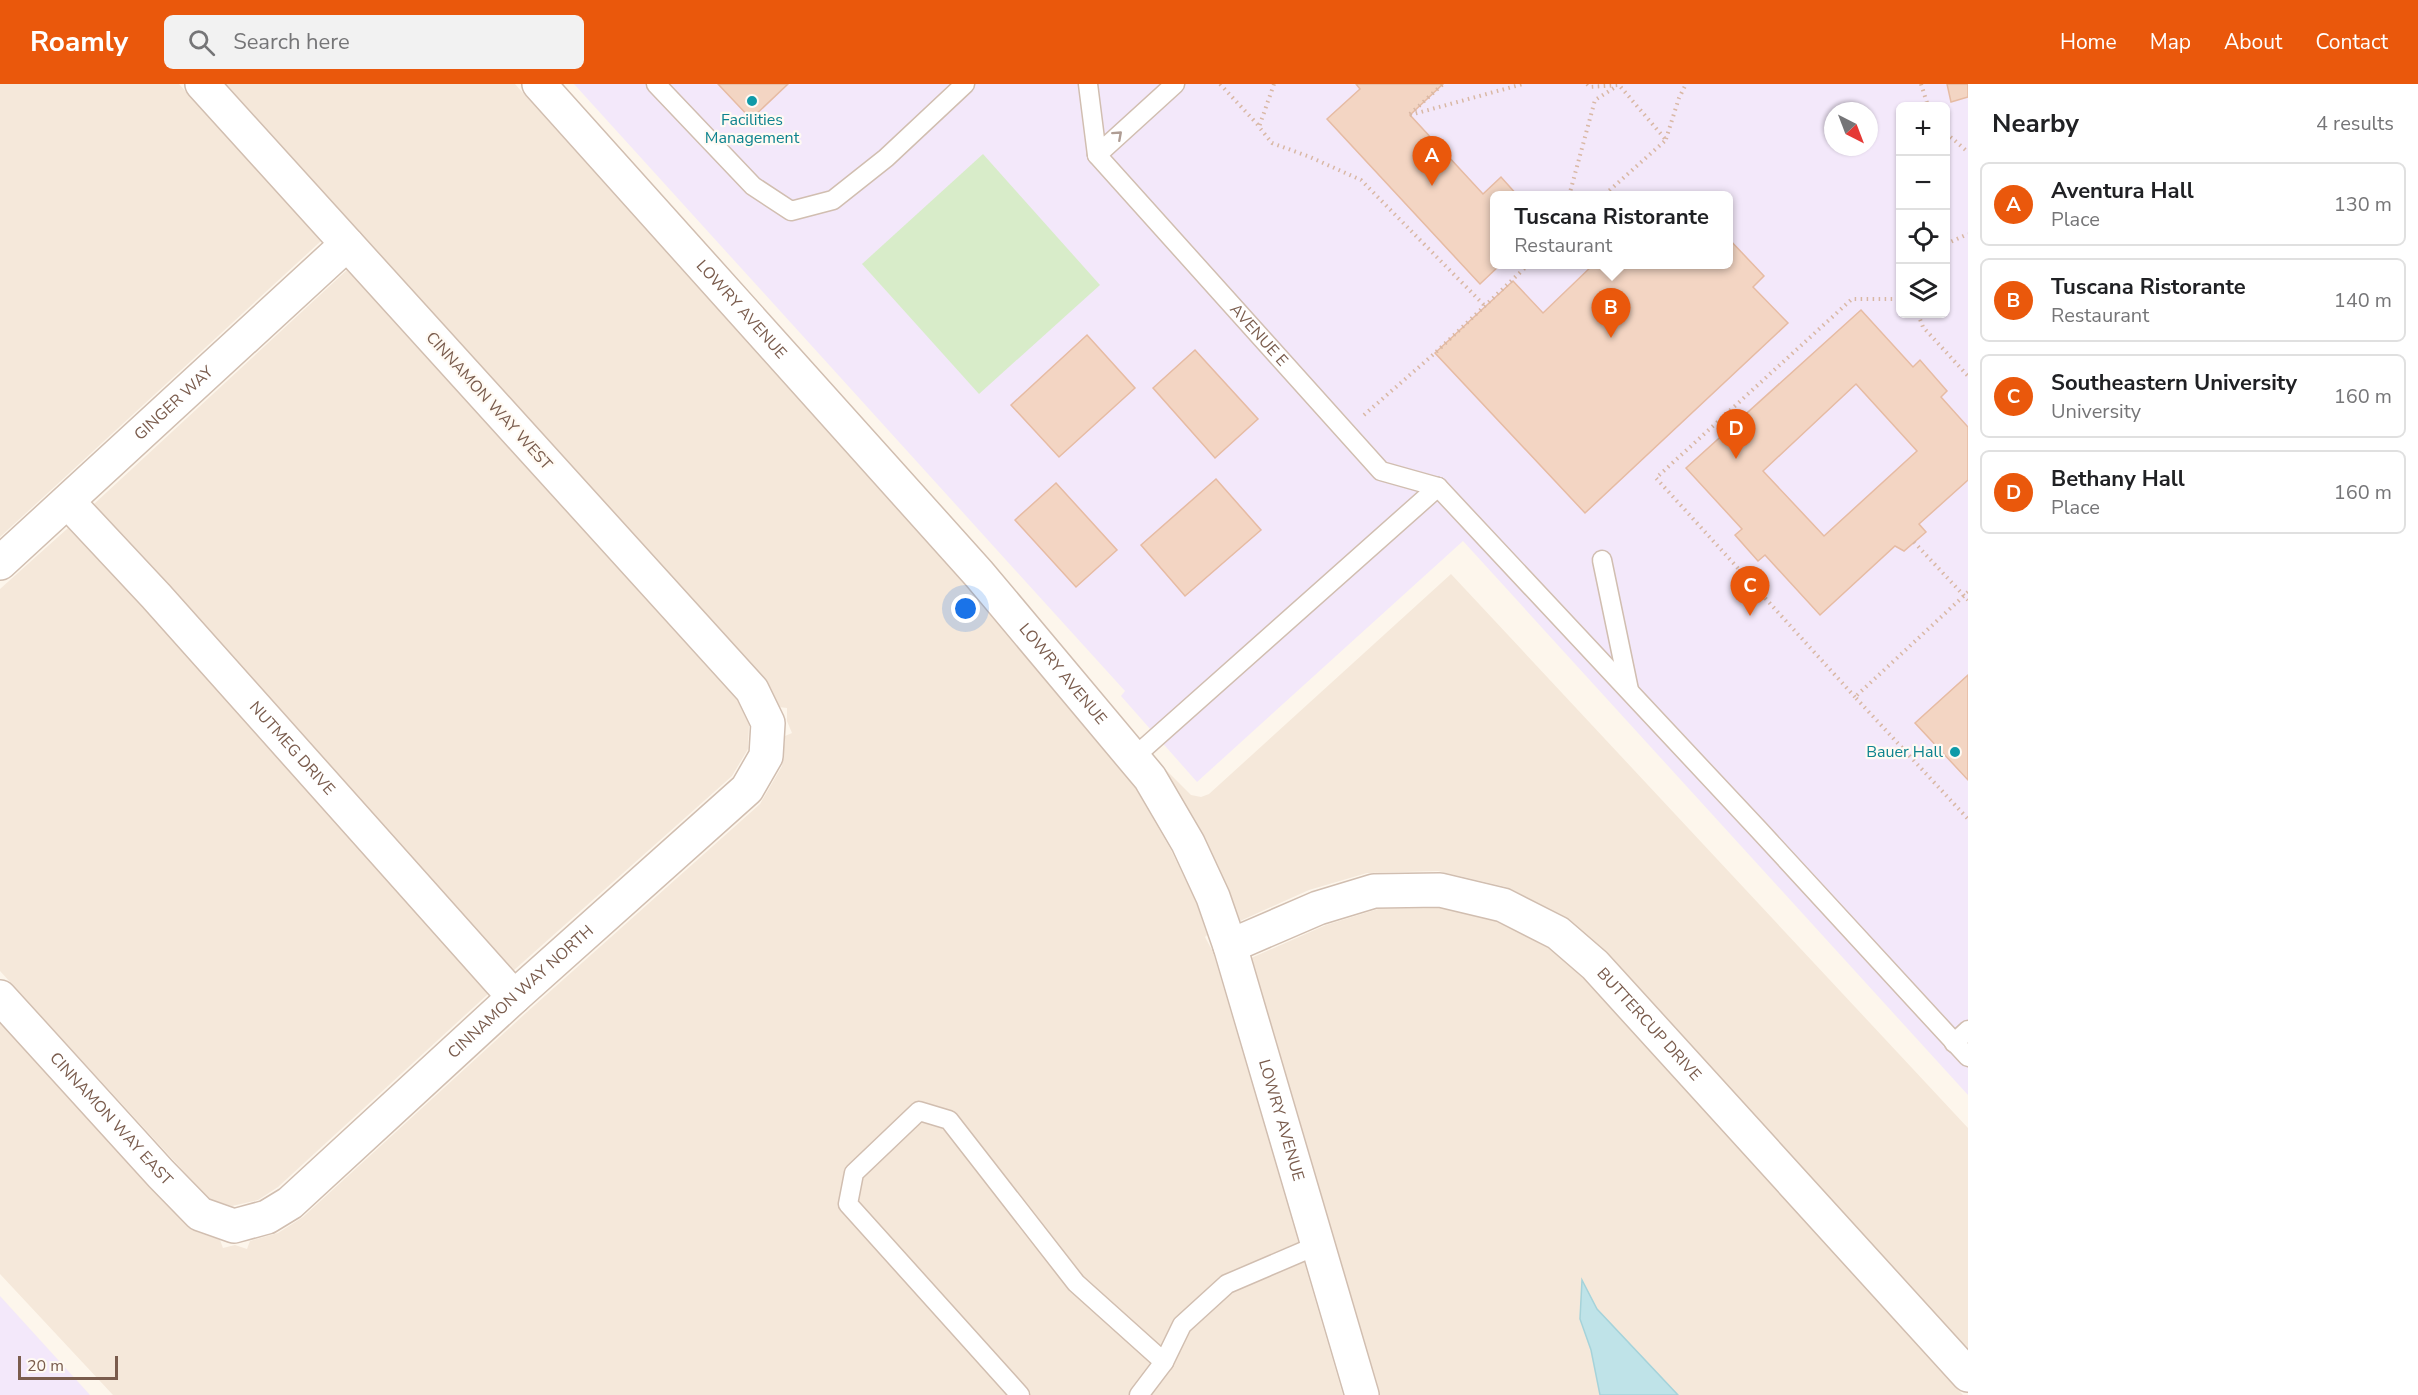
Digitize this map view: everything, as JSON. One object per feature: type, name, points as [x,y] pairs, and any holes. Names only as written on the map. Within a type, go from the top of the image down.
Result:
[{"type":"street","name":"CINNAMON WAY WEST","points":[[202,84],[752,690],[768,723]]},
{"type":"street","name":"LOWRY AVENUE","points":[[539,84],[979,574],[1150,778],[1188,843],[1213,897],[1230,946],[1362,1395]]},
{"type":"street","name":"GINGER WAY","points":[[0,563],[347,244]]},
{"type":"street","name":"NUTMEG DRIVE","points":[[68,502],[156,596],[514,997]]},
{"type":"street","name":"CINNAMON WAY NORTH","points":[[234,1226],[267,1217],[290,1203],[514,997],[747,789],[766,756],[768,723]]},
{"type":"street","name":"BUTTERCUP DRIVE","points":[[1230,946],[1318,908],[1374,891],[1440,890],[1503,905],[1557,933],[1595,965],[1968,1375]]},
{"type":"street","name":"CINNAMON WAY EAST","points":[[0,997],[200,1214],[234,1226]]},
{"type":"lane","points":[[656,84],[753,186],[791,211],[833,200],[886,158],[965,84]]},
{"type":"lane","points":[[1088,84],[1097,155]]},
{"type":"lane","points":[[1097,155],[1175,84]]},
{"type":"lane","name":"AVENUE E","points":[[1097,155],[1381,471],[1438,488]]},
{"type":"lane","points":[[1133,758],[1438,488],[1968,1058]]},
{"type":"lane","points":[[1602,560],[1629,692]]},
{"type":"lane","points":[[1954,1043],[1968,1030]]},
{"type":"lane","points":[[1020,1395],[848,1204],[854,1173],[919,1111],[948,1120],[1076,1283],[1164,1362]]},
{"type":"lane","points":[[1139,1395],[1164,1362],[1182,1325],[1227,1284],[1318,1245]]},
{"type":"path","points":[[1220,84],[1272,143],[1361,180],[1485,306]]},
{"type":"path","points":[[1259,127],[1274,84]]},
{"type":"path","points":[[1443,84],[1410,115],[1522,84]]},
{"type":"path","points":[[1587,84],[1590,87],[1620,85]]},
{"type":"path","points":[[1608,191],[1666,140],[1686,84]]},
{"type":"path","points":[[1921,84],[1927,102]]},
{"type":"path","points":[[1620,85],[1666,140]]},
{"type":"path","points":[[1570,191],[1594,100],[1620,85]]},
{"type":"path","points":[[1950,136],[1968,152]]},
{"type":"path","points":[[1950,242],[1968,234]]},
{"type":"path","points":[[1345,431],[1435,353],[1524,269]]},
{"type":"path","points":[[1896,299],[1852,299],[1656,478],[1968,819]]},
{"type":"path","points":[[1920,318],[1923,327],[1968,376]]},
{"type":"path","points":[[1914,542],[1966,594],[1968,600]]},
{"type":"path","points":[[1855,697],[1966,594]]},
{"type":"shaded area","points":[[0,84],[179,84],[321,241],[0,537]]},
{"type":"shaded area","points":[[226,84],[515,84],[966,586],[1135,787],[1171,850],[1196,902],[1207,935],[1205,937],[1213,952],[1343,1395],[113,1395],[0,1274],[0,1022],[188,1227],[220,1240],[223,1248],[235,1245],[247,1249],[250,1241],[278,1233],[303,1217],[527,1012],[760,804],[782,766],[785,736],[792,733],[787,721],[787,708],[779,707],[765,679]]},
{"type":"shaded area","points":[[574,84],[1968,84],[1968,1095],[1463,541],[1197,782],[1121,696],[1125,691]]},
{"type":"shaded area","points":[[347,270],[737,700],[749,725],[748,749],[732,776],[513,971],[169,584],[94,504]]},
{"type":"shaded area","points":[[68,528],[143,607],[488,994],[278,1187],[258,1200],[232,1206],[209,1199],[0,971],[0,589]]},
{"type":"shaded area","points":[[1451,574],[1968,1128],[1968,1350],[1608,953],[1568,919],[1506,887],[1438,871],[1367,873],[1309,890],[1240,921],[1204,836],[1163,767],[1191,795],[1201,797],[1209,794]]},
{"type":"shaded area","points":[[1441,908],[1499,922],[1549,948],[1583,978],[1963,1395],[1678,1395],[1597,1309],[1580,1319],[1591,1350],[1600,1395],[1380,1395],[1251,958],[1326,925],[1378,909]]},
{"type":"shaded area","points":[[0,1296],[90,1395],[0,1395]]},
{"type":"green space","points":[[983,154],[1100,285],[979,394],[862,264]]},
{"type":"water","points":[[1582,1280],[1597,1309],[1678,1395],[1600,1395],[1591,1350],[1580,1319]]},
{"type":"building","name":"Facilities Management","points":[[718,84],[788,84],[751,119]]},
{"type":"building","points":[[1356,84],[1443,84],[1410,115],[1483,194],[1501,177],[1514,191],[1490,191],[1490,269],[1496,269],[1480,284],[1327,119],[1360,89]]},
{"type":"building","points":[[1947,84],[1968,84],[1968,97],[1951,102]]},
{"type":"building","points":[[1733,243],[1764,276],[1753,287],[1788,323],[1585,513],[1435,353],[1513,281],[1543,313],[1589,269],[1733,269]]},
{"type":"building","points":[[1861,310],[1913,367],[1920,360],[1947,391],[1941,397],[1968,427],[1968,480],[1919,524],[1926,532],[1904,551],[1895,546],[1820,615],[1765,555],[1758,561],[1735,535],[1742,529],[1686,468]],"holes":[[[1856,384],[1917,451],[1824,536],[1763,471]]]},
{"type":"building","points":[[1087,335],[1135,388],[1059,457],[1011,405]]},
{"type":"building","points":[[1195,350],[1258,419],[1215,458],[1153,388]]},
{"type":"building","points":[[1216,479],[1261,530],[1185,596],[1141,545]]},
{"type":"building","points":[[1056,483],[1117,550],[1076,587],[1015,520]]},
{"type":"building","name":"Bauer Hall","points":[[1968,675],[1968,780],[1915,723]]},
{"type":"place","name":"Facilities Management","points":[[752,101]]},
{"type":"place","name":"Aventura Hall","points":[[1432,186]]},
{"type":"place","name":"Tuscana Ristorante","points":[[1611,338]]},
{"type":"place","name":"Bethany Hall","points":[[1736,459]]},
{"type":"place","name":"Southeastern University","points":[[1750,616]]},
{"type":"place","name":"Bauer Hall","points":[[1955,752]]}]
